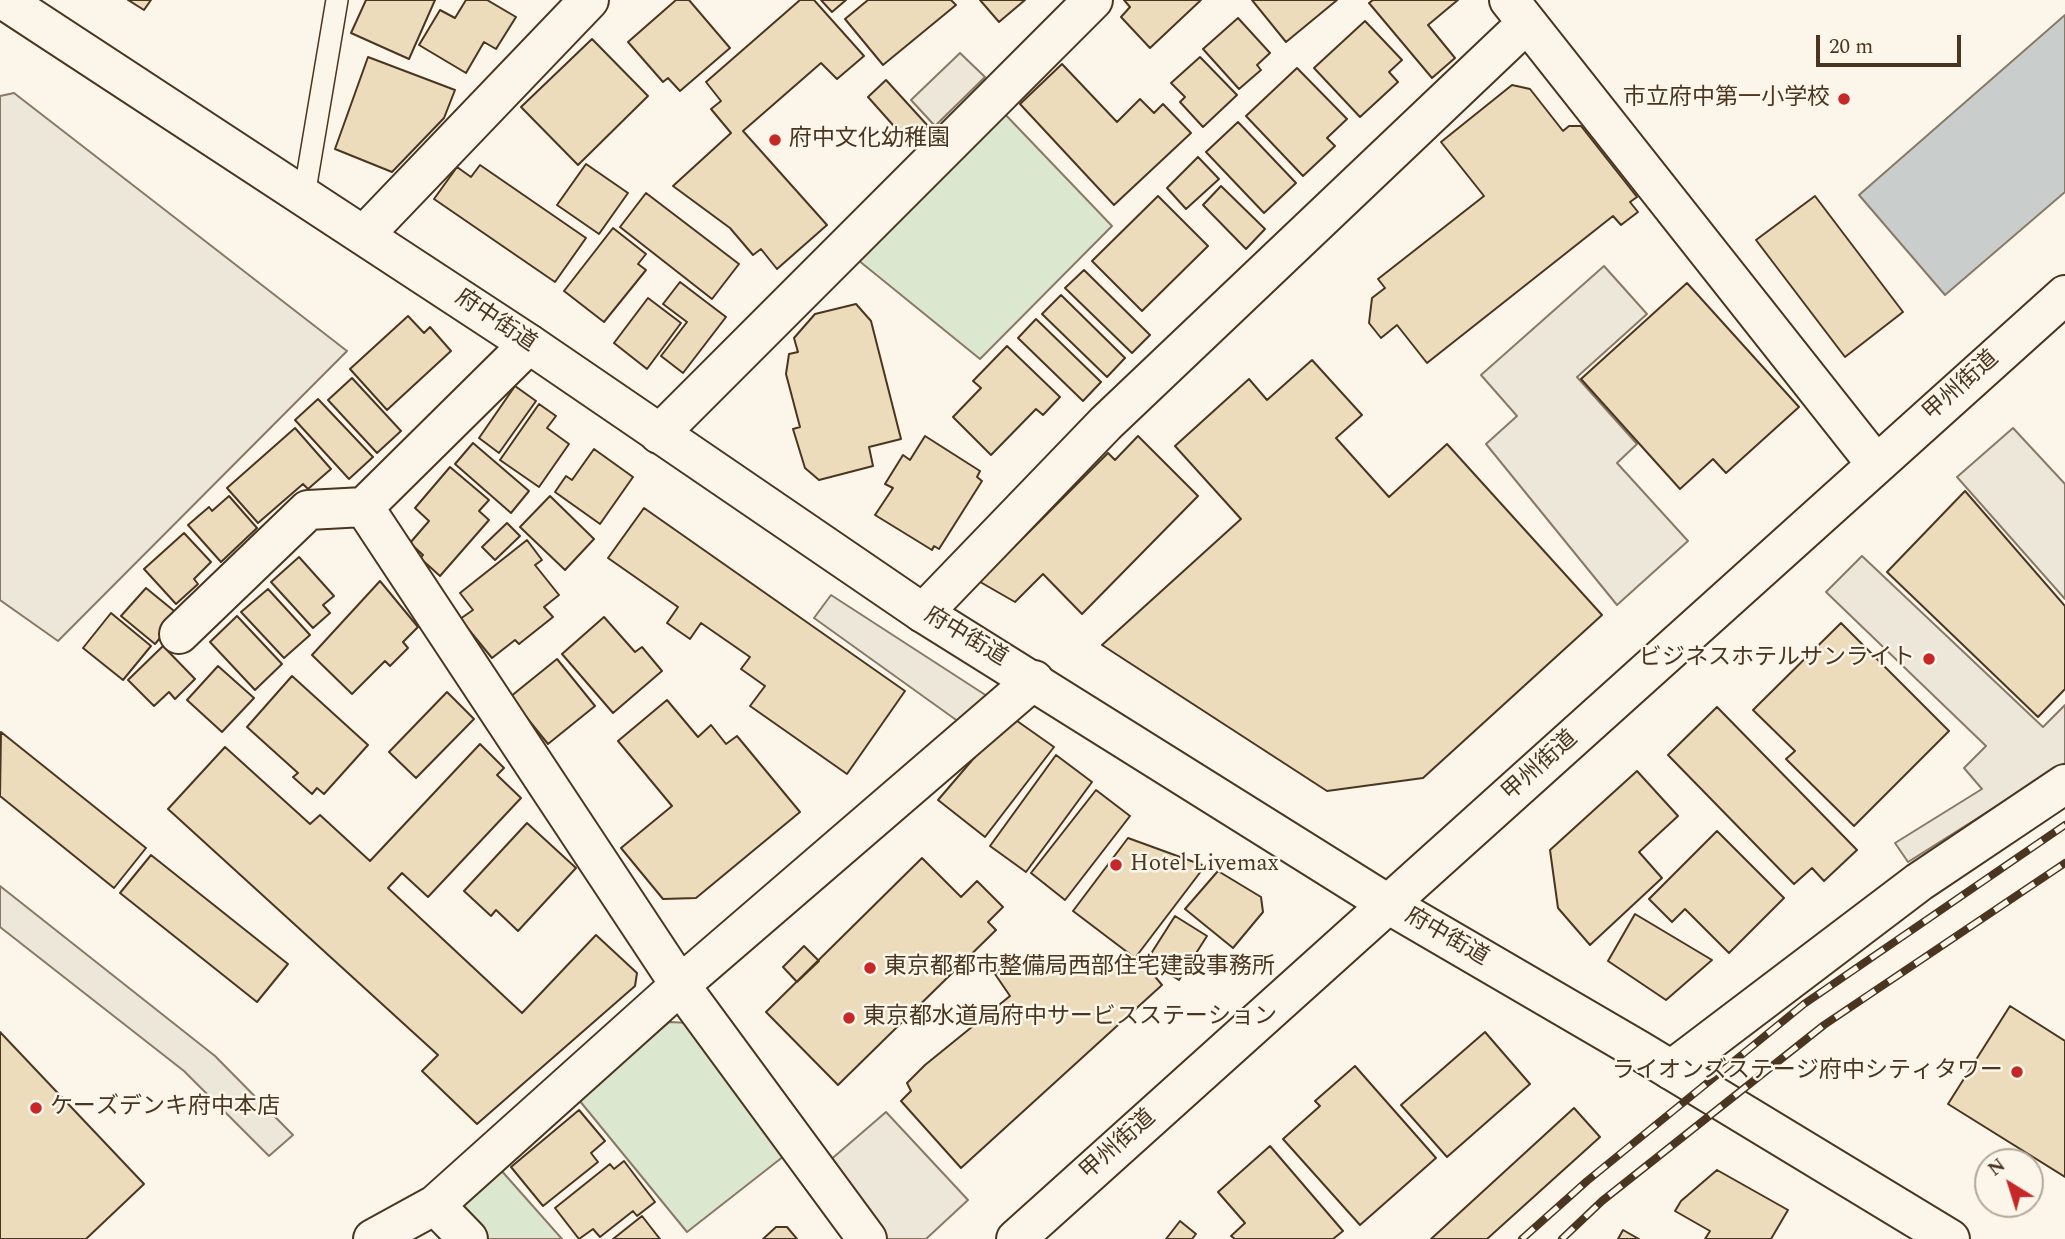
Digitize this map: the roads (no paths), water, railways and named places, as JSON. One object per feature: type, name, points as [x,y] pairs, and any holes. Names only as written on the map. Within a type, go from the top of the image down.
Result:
[{"type":"main road","name":"府中街道","points":[[4,0],[529,344],[923,613],[1388,904],[1671,1070],[1950,1239]]},
{"type":"main road","points":[[364,235],[589,0]]},
{"type":"main road","points":[[659,434],[1093,0]]},
{"type":"main road","points":[[923,613],[1106,423],[1518,12],[1876,464]]},
{"type":"main road","name":"甲州街道","points":[[1016,1239],[2065,295]]},
{"type":"main road","points":[[179,634],[308,510],[364,507],[529,344]]},
{"type":"main road","points":[[364,507],[680,985],[867,1239]]},
{"type":"main road","points":[[373,1239],[435,1205],[680,985],[1034,680]]},
{"type":"main road","points":[[1671,1070],[1919,882],[2065,784]]},
{"type":"main road","points":[[435,1205],[468,1239]]},
{"type":"lane","points":[[304,195],[338,0]]},
{"type":"railway","points":[[1522,1239],[1587,1181],[1804,1004],[2065,825]]},
{"type":"railway","points":[[1562,1239],[1602,1201],[1824,1025],[2065,863]]},
{"type":"place","name":"市立府中第一小学校","points":[[1844,99]]},
{"type":"place","name":"府中文化幼稚園","points":[[775,140]]},
{"type":"place","name":"ビジネスホテルサンライト","points":[[1929,659]]},
{"type":"place","name":"Hotel Livemax","points":[[1116,865]]},
{"type":"place","name":"東京都都市整備局西部住宅建設事務所","points":[[870,968]]},
{"type":"place","name":"東京都水道局府中サービスステーション","points":[[849,1018]]},
{"type":"place","name":"ライオンズステージ府中シティタワー","points":[[2017,1072]]},
{"type":"place","name":"ケーズデンキ府中本店","points":[[36,1108]]}]
